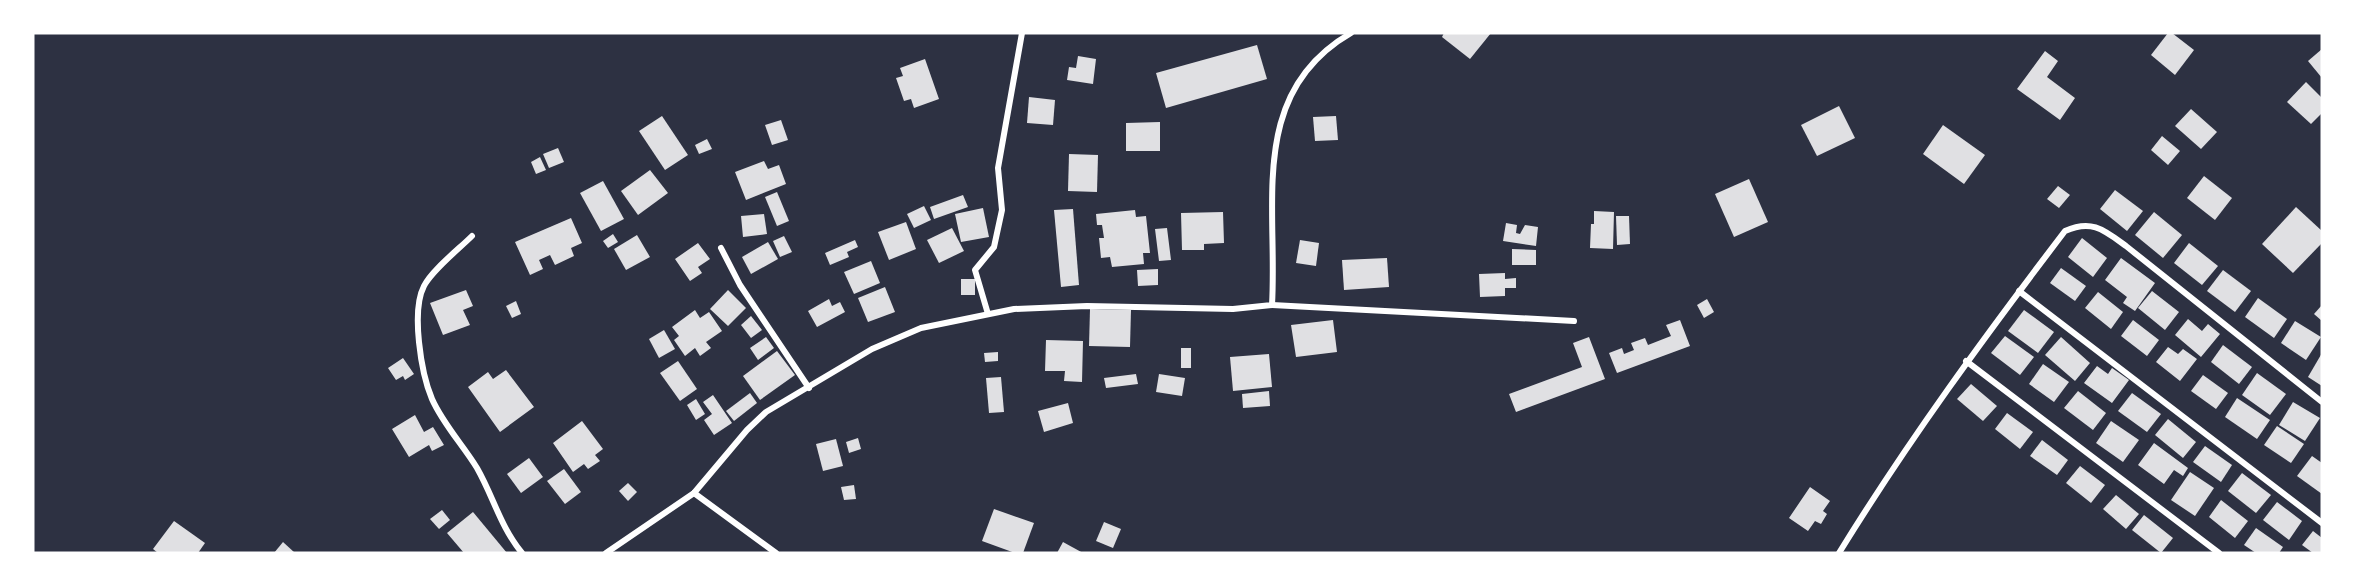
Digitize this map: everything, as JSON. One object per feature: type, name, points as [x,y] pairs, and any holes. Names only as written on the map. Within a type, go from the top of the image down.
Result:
[{"type":"street","points":[[988,314],[975,270],[994,247],[1002,210],[998,168],[1022,33]]},
{"type":"street","points":[[1272,305],[1275,253],[1272,159],[1278,129],[1286,104],[1302,75],[1328,46],[1350,33]]},
{"type":"street","points":[[1839,553],[1892,466],[1966,361],[2065,231],[2079,225],[2100,228],[2322,402]]},
{"type":"street","points":[[472,236],[424,284],[419,298],[417,315],[425,374],[432,399],[476,467],[496,513],[522,553]]},
{"type":"street","points":[[721,248],[740,285],[809,388]]},
{"type":"street","points":[[2019,291],[2322,523]]},
{"type":"street","points":[[606,553],[694,493],[757,420],[872,349],[921,328],[1014,309],[1087,306],[1233,309],[1272,305],[1574,321]]},
{"type":"street","points":[[1966,361],[2219,553]]},
{"type":"street","points":[[694,493],[776,553]]},
{"type":"building","points":[[1444,33],[1491,33],[1470,59],[1442,37]]},
{"type":"building","points":[[2168,33],[2172,33],[2194,50],[2175,75],[2151,55]]},
{"type":"building","points":[[1257,45],[1267,79],[1166,108],[1156,73]]},
{"type":"building","points":[[2322,49],[2322,78],[2308,61]]},
{"type":"building","points":[[2045,51],[2058,61],[2047,77],[2075,98],[2060,120],[2017,89]]},
{"type":"building","points":[[1078,56],[1096,59],[1093,84],[1067,80],[1069,67],[1076,68]]},
{"type":"building","points":[[925,59],[939,99],[914,108],[911,99],[904,101],[896,78],[903,76],[900,68]]},
{"type":"building","points":[[2306,82],[2322,98],[2322,113],[2311,124],[2287,102]]},
{"type":"building","points":[[1029,97],[1055,100],[1053,125],[1027,123]]},
{"type":"building","points":[[1839,106],[1855,138],[1817,156],[1801,125]]},
{"type":"building","points":[[2191,109],[2217,132],[2201,149],[2175,126]]},
{"type":"building","points":[[662,116],[688,155],[665,170],[639,131]]},
{"type":"building","points":[[1336,116],[1338,140],[1315,141],[1313,117]]},
{"type":"building","points":[[781,120],[788,140],[772,145],[765,125]]},
{"type":"building","points":[[1160,122],[1160,151],[1126,151],[1126,123]]},
{"type":"building","points":[[1943,125],[1985,155],[1964,184],[1923,154]]},
{"type":"building","points":[[2162,136],[2180,151],[2168,165],[2151,150]]},
{"type":"building","points":[[707,139],[712,149],[699,154],[695,145]]},
{"type":"building","points":[[558,148],[564,162],[549,168],[543,154]]},
{"type":"building","points":[[1069,154],[1098,155],[1097,192],[1068,191]]},
{"type":"building","points":[[540,157],[546,170],[536,174],[531,162]]},
{"type":"building","points":[[764,161],[768,169],[779,165],[786,184],[746,200],[735,172]]},
{"type":"building","points":[[650,170],[668,193],[638,215],[621,191]]},
{"type":"building","points":[[2204,176],[2232,198],[2215,220],[2187,198]]},
{"type":"building","points":[[1749,179],[1768,222],[1734,237],[1715,194]]},
{"type":"building","points":[[603,181],[624,219],[601,231],[580,193]]},
{"type":"building","points":[[2058,186],[2070,195],[2059,208],[2047,199]]},
{"type":"building","points":[[2115,190],[2143,211],[2127,231],[2100,209]]},
{"type":"building","points":[[777,192],[789,221],[777,226],[765,197]]},
{"type":"building","points":[[963,195],[968,207],[934,219],[930,207]]},
{"type":"building","points":[[924,206],[931,220],[914,228],[907,214]]},
{"type":"building","points":[[2296,207],[2322,231],[2322,243],[2293,273],[2262,244]]},
{"type":"building","points":[[983,208],[989,237],[961,242],[955,214]]},
{"type":"building","points":[[1073,209],[1079,285],[1061,287],[1054,210]]},
{"type":"building","points":[[1135,210],[1136,217],[1146,216],[1150,253],[1143,253],[1144,264],[1112,267],[1110,257],[1101,258],[1099,238],[1104,238],[1102,225],[1097,225],[1096,214]]},
{"type":"building","points":[[1594,211],[1614,212],[1613,249],[1590,248]]},
{"type":"building","points":[[1223,212],[1224,243],[1204,244],[1204,250],[1182,250],[1181,213]]},
{"type":"building","points":[[2154,212],[2182,235],[2163,258],[2135,235]]},
{"type":"building","points":[[764,214],[767,234],[743,237],[741,216]]},
{"type":"building","points":[[1616,216],[1629,216],[1630,244],[1617,245]]},
{"type":"building","points":[[571,218],[582,243],[571,248],[574,256],[555,265],[550,255],[539,260],[543,269],[530,275],[515,242]]},
{"type":"building","points":[[906,222],[916,249],[889,260],[878,232]]},
{"type":"building","points":[[1506,223],[1517,225],[1516,233],[1520,234],[1525,225],[1538,227],[1536,246],[1503,241]]},
{"type":"building","points":[[952,228],[964,251],[939,263],[927,240]]},
{"type":"building","points":[[1167,228],[1171,260],[1159,261],[1155,229]]},
{"type":"building","points":[[613,234],[618,242],[608,248],[603,241]]},
{"type":"building","points":[[637,235],[650,257],[626,270],[614,249]]},
{"type":"building","points":[[784,236],[792,252],[780,257],[773,241]]},
{"type":"building","points":[[2082,238],[2107,258],[2093,277],[2068,257]]},
{"type":"building","points":[[855,240],[858,247],[847,252],[849,257],[830,265],[825,253]]},
{"type":"building","points":[[1300,240],[1319,243],[1316,266],[1296,263]]},
{"type":"building","points":[[768,242],[778,259],[751,274],[742,257]]},
{"type":"building","points":[[698,243],[710,259],[698,267],[702,273],[690,281],[675,259]]},
{"type":"building","points":[[2189,243],[2218,266],[2202,285],[2174,263]]},
{"type":"building","points":[[1512,249],[1536,250],[1536,265],[1512,265]]},
{"type":"building","points":[[1387,258],[1389,287],[1344,290],[1342,260]]},
{"type":"building","points":[[2121,258],[2155,283],[2135,311],[2123,303],[2127,297],[2105,280]]},
{"type":"building","points":[[871,261],[880,283],[854,294],[844,272]]},
{"type":"building","points":[[2061,268],[2086,286],[2075,301],[2050,283]]},
{"type":"building","points":[[1158,269],[1158,285],[1138,286],[1137,270]]},
{"type":"building","points":[[2223,270],[2251,291],[2235,312],[2207,291]]},
{"type":"building","points":[[1505,273],[1505,279],[1516,278],[1516,288],[1505,288],[1505,296],[1480,297],[1479,274]]},
{"type":"building","points":[[961,279],[975,279],[975,295],[961,295]]},
{"type":"building","points":[[885,287],[895,312],[868,322],[858,298]]},
{"type":"building","points":[[466,290],[473,306],[463,310],[470,325],[443,335],[430,303]]},
{"type":"building","points":[[728,290],[746,308],[728,326],[710,309]]},
{"type":"building","points":[[2152,291],[2179,312],[2165,330],[2138,308]]},
{"type":"building","points":[[2098,292],[2123,312],[2111,329],[2085,308]]},
{"type":"building","points":[[2258,298],[2287,319],[2274,338],[2245,317]]},
{"type":"building","points":[[829,299],[832,306],[840,302],[845,312],[817,327],[808,311]]},
{"type":"building","points":[[1707,299],[1714,312],[1704,318],[1697,305]]},
{"type":"building","points":[[516,301],[521,314],[512,318],[506,306]]},
{"type":"building","points":[[2322,305],[2322,321],[2314,314]]},
{"type":"building","points":[[1090,309],[1131,310],[1130,347],[1089,346]]},
{"type":"building","points":[[695,310],[700,318],[709,312],[722,331],[706,342],[711,348],[700,356],[695,348],[685,356],[674,340],[679,336],[672,327]]},
{"type":"building","points":[[2024,310],[2054,332],[2038,353],[2008,331]]},
{"type":"building","points":[[751,316],[762,330],[751,338],[741,325]]},
{"type":"building","points":[[2188,319],[2202,331],[2208,324],[2220,334],[2201,357],[2175,335]]},
{"type":"building","points":[[1333,320],[1337,352],[1296,357],[1291,325]]},
{"type":"building","points":[[1680,320],[1690,346],[1617,373],[1609,353],[1622,348],[1624,354],[1634,350],[1631,343],[1645,338],[1648,345],[1671,336],[1666,325]]},
{"type":"building","points":[[2133,320],[2159,340],[2147,356],[2121,336]]},
{"type":"building","points":[[2295,321],[2321,337],[2306,360],[2281,343]]},
{"type":"building","points":[[664,330],[675,349],[659,358],[649,339]]},
{"type":"building","points":[[2005,336],[2034,357],[2020,375],[1991,353]]},
{"type":"building","points":[[766,337],[774,348],[758,360],[750,348]]},
{"type":"building","points":[[1589,337],[1605,379],[1516,412],[1509,394],[1582,367],[1573,343]]},
{"type":"building","points":[[2061,337],[2090,363],[2075,381],[2045,355]]},
{"type":"building","points":[[1046,340],[1083,341],[1082,382],[1064,381],[1065,371],[1045,371]]},
{"type":"building","points":[[2223,345],[2252,367],[2239,384],[2211,362]]},
{"type":"building","points":[[2168,347],[2178,354],[2183,349],[2197,359],[2180,381],[2156,362]]},
{"type":"building","points":[[1181,348],[1191,348],[1191,368],[1181,368]]},
{"type":"building","points":[[777,351],[795,375],[760,400],[743,376]]},
{"type":"building","points":[[998,352],[998,361],[985,362],[984,353]]},
{"type":"building","points":[[2322,353],[2322,386],[2308,377]]},
{"type":"building","points":[[1269,354],[1272,387],[1233,391],[1230,357]]},
{"type":"building","points":[[403,358],[414,374],[405,380],[403,376],[396,380],[388,368]]},
{"type":"building","points":[[678,361],[697,389],[680,401],[660,373]]},
{"type":"building","points":[[2043,364],[2069,382],[2054,402],[2029,384]]},
{"type":"building","points":[[2097,366],[2108,374],[2112,368],[2129,380],[2112,403],[2084,383]]},
{"type":"building","points":[[506,370],[534,407],[500,432],[468,387],[488,372],[493,379]]},
{"type":"building","points":[[2257,373],[2286,394],[2270,415],[2242,395]]},
{"type":"building","points":[[1136,374],[1138,384],[1106,388],[1104,378]]},
{"type":"building","points":[[1159,374],[1185,378],[1182,396],[1156,392]]},
{"type":"building","points":[[2203,375],[2228,393],[2216,409],[2191,391]]},
{"type":"building","points":[[1001,377],[1004,412],[989,413],[986,378]]},
{"type":"building","points":[[1971,384],[1997,406],[1983,421],[1957,399]]},
{"type":"building","points":[[1269,391],[1270,406],[1243,408],[1242,394]]},
{"type":"building","points":[[2078,391],[2106,413],[2093,430],[2064,408]]},
{"type":"building","points":[[750,393],[757,403],[734,421],[726,411]]},
{"type":"building","points":[[2132,393],[2161,414],[2147,432],[2118,411]]},
{"type":"building","points":[[713,395],[732,423],[714,435],[704,420],[712,414],[703,402]]},
{"type":"building","points":[[2237,398],[2270,420],[2257,439],[2225,417]]},
{"type":"building","points":[[696,399],[705,414],[696,420],[687,405]]},
{"type":"building","points":[[2293,402],[2320,418],[2305,441],[2279,425]]},
{"type":"building","points":[[1068,403],[1073,423],[1044,432],[1038,411]]},
{"type":"building","points":[[2007,413],[2033,432],[2020,449],[1995,429]]},
{"type":"building","points":[[415,415],[424,432],[433,427],[444,445],[432,451],[429,445],[409,457],[392,429]]},
{"type":"building","points":[[2168,419],[2196,442],[2183,458],[2155,435]]},
{"type":"building","points":[[582,421],[603,449],[595,455],[600,461],[588,469],[584,464],[573,472],[553,443]]},
{"type":"building","points":[[2111,421],[2139,440],[2123,462],[2096,443]]},
{"type":"building","points":[[2277,426],[2304,444],[2291,463],[2264,445]]},
{"type":"building","points":[[858,438],[861,449],[849,453],[846,442]]},
{"type":"building","points":[[836,439],[843,466],[823,471],[816,444]]},
{"type":"building","points":[[2042,440],[2068,460],[2057,475],[2030,456]]},
{"type":"building","points":[[2154,443],[2188,468],[2183,476],[2174,470],[2164,484],[2138,465]]},
{"type":"building","points":[[2205,446],[2232,465],[2221,482],[2193,462]]},
{"type":"building","points":[[2312,456],[2322,463],[2322,494],[2297,476]]},
{"type":"building","points":[[529,458],[543,477],[521,493],[507,474]]},
{"type":"building","points":[[2080,466],[2105,485],[2091,503],[2066,483]]},
{"type":"building","points":[[564,469],[581,492],[565,504],[547,481]]},
{"type":"building","points":[[2190,472],[2214,488],[2195,516],[2171,500]]},
{"type":"building","points":[[2242,473],[2271,495],[2256,513],[2228,491]]},
{"type":"building","points":[[628,483],[637,492],[628,501],[619,491]]},
{"type":"building","points":[[854,485],[856,499],[844,500],[841,487]]},
{"type":"building","points":[[1810,487],[1830,501],[1823,511],[1827,514],[1821,524],[1815,521],[1808,531],[1789,518]]},
{"type":"building","points":[[2116,495],[2139,514],[2126,529],[2103,509]]},
{"type":"building","points":[[2221,500],[2248,521],[2235,538],[2209,517]]},
{"type":"building","points":[[2277,502],[2302,521],[2289,540],[2263,520]]},
{"type":"building","points":[[994,509],[1034,523],[1023,553],[1015,553],[982,541]]},
{"type":"building","points":[[442,510],[450,520],[439,529],[430,519]]},
{"type":"building","points":[[473,512],[507,553],[464,553],[447,533]]},
{"type":"building","points":[[2144,515],[2173,538],[2161,553],[2132,530]]},
{"type":"building","points":[[174,521],[205,543],[198,553],[158,553],[153,549]]},
{"type":"building","points":[[1104,522],[1121,529],[1113,548],[1096,541]]},
{"type":"building","points":[[2256,528],[2283,547],[2279,553],[2256,553],[2244,545]]},
{"type":"building","points":[[2313,531],[2322,538],[2322,553],[2313,553],[2302,545]]},
{"type":"building","points":[[283,542],[295,553],[274,553]]},
{"type":"building","points":[[1063,542],[1083,553],[1057,553]]}]
